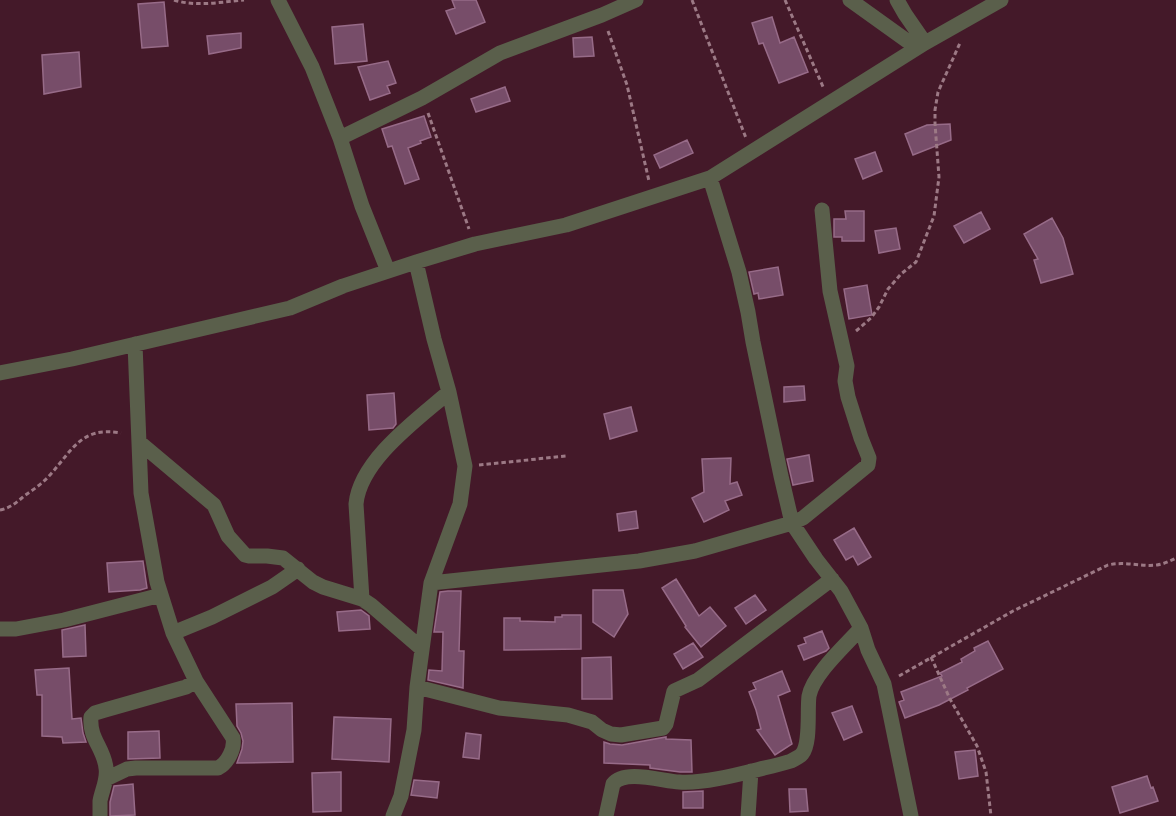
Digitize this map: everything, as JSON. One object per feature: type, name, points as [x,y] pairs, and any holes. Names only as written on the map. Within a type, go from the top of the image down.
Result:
[{"type":"street","points":[[278,0],[312,67],[388,271]]},
{"type":"street","points":[[340,138],[422,98],[500,53],[636,0]]},
{"type":"street","points":[[850,0],[921,45]]},
{"type":"street","points":[[897,0],[921,45]]},
{"type":"street","points":[[0,373],[72,359],[290,308],[343,286],[416,262],[475,244],[566,225],[710,178],[921,45],[1001,0]]},
{"type":"street","points":[[710,178],[740,272],[792,523],[841,591],[861,628],[868,650],[884,684],[912,816]]},
{"type":"street","points":[[431,583],[639,561],[695,551],[792,523],[814,510],[869,463],[845,381],[847,366],[830,291],[822,210]]},
{"type":"street","points":[[393,816],[401,796],[414,730],[417,687],[431,583],[460,504],[465,466],[416,262]]},
{"type":"street","points":[[106,779],[127,769],[218,768],[226,762],[234,746],[233,738],[196,681],[173,633],[161,595],[141,493],[135,344]]},
{"type":"street","points":[[362,599],[356,495],[374,462],[390,442],[449,392]]},
{"type":"street","points":[[139,442],[214,505],[228,536],[241,552],[249,556],[283,558],[313,582],[362,599],[422,649]]},
{"type":"street","points":[[173,633],[212,618],[272,587],[298,569]]},
{"type":"street","points":[[417,687],[499,708],[568,715],[592,722],[611,734],[621,735],[663,728],[675,691],[698,680],[832,579]]},
{"type":"street","points":[[0,628],[16,629],[64,620],[161,595]]},
{"type":"street","points":[[606,816],[613,784],[622,777],[653,778],[680,783],[714,780],[788,762],[802,755],[807,744],[809,697],[812,687],[819,675],[861,628]]},
{"type":"street","points":[[99,816],[107,769],[104,756],[92,732],[91,717],[95,713],[186,687],[196,681]]},
{"type":"street","points":[[748,816],[751,771]]},
{"type":"path","points":[[174,0],[195,4],[244,0]]},
{"type":"path","points":[[692,0],[752,151]]},
{"type":"path","points":[[785,0],[830,104]]},
{"type":"path","points":[[602,15],[627,85],[652,197]]},
{"type":"path","points":[[842,343],[871,318],[888,289],[916,262],[925,240],[934,216],[939,177],[935,124],[938,92],[971,16]]},
{"type":"path","points":[[422,98],[475,244]]},
{"type":"path","points":[[0,510],[9,508],[47,478],[78,441],[87,435],[109,430],[122,433],[139,442]]},
{"type":"path","points":[[465,466],[566,456]]},
{"type":"path","points":[[884,684],[1013,611],[1108,565],[1123,563],[1154,565],[1167,563],[1176,558]]},
{"type":"path","points":[[931,657],[987,772],[991,816]]},
{"type":"building","points":[[452,0],[476,0],[485,22],[456,34],[446,11],[455,8]]},
{"type":"building","points":[[164,2],[168,46],[142,48],[138,4]]},
{"type":"building","points":[[772,17],[780,43],[794,37],[808,72],[779,83],[763,43],[759,44],[752,23]]},
{"type":"building","points":[[363,24],[367,61],[335,64],[332,27]]},
{"type":"building","points":[[241,33],[241,48],[209,54],[207,36]]},
{"type":"building","points":[[592,37],[594,56],[574,57],[573,38]]},
{"type":"building","points":[[79,52],[81,87],[44,94],[42,55]]},
{"type":"building","points":[[388,61],[396,83],[387,86],[390,93],[370,100],[358,67]]},
{"type":"building","points":[[505,87],[510,101],[476,112],[471,99]]},
{"type":"building","points":[[424,116],[431,137],[408,148],[419,179],[405,184],[392,146],[388,147],[382,129]]},
{"type":"building","points":[[950,124],[951,140],[913,155],[905,134],[927,125]]},
{"type":"building","points":[[687,140],[693,153],[660,168],[654,155]]},
{"type":"building","points":[[875,152],[882,171],[863,179],[855,159]]},
{"type":"building","points":[[845,211],[864,211],[864,241],[842,241],[842,237],[834,237],[834,219],[846,219]]},
{"type":"building","points":[[981,212],[990,229],[964,243],[954,226]]},
{"type":"building","points":[[1052,218],[1063,238],[1073,274],[1041,283],[1034,260],[1038,259],[1024,234]]},
{"type":"building","points":[[896,228],[900,249],[879,253],[875,231]]},
{"type":"building","points":[[778,267],[783,295],[759,299],[758,293],[754,294],[749,272]]},
{"type":"building","points":[[867,285],[872,315],[849,319],[844,289]]},
{"type":"building","points":[[804,386],[805,400],[784,402],[784,387]]},
{"type":"building","points":[[394,393],[396,424],[393,428],[369,430],[367,395]]},
{"type":"building","points":[[631,407],[637,431],[610,439],[604,414]]},
{"type":"building","points":[[809,455],[813,481],[793,485],[787,459]]},
{"type":"building","points":[[731,458],[730,484],[737,482],[742,495],[725,501],[729,510],[704,522],[692,498],[704,492],[702,459]]},
{"type":"building","points":[[636,511],[638,528],[619,531],[617,514]]},
{"type":"building","points":[[854,528],[871,557],[858,565],[853,556],[846,560],[834,540]]},
{"type":"building","points":[[143,561],[147,588],[109,592],[107,563]]},
{"type":"building","points":[[676,579],[699,616],[710,607],[726,626],[701,647],[685,627],[662,588]]},
{"type":"building","points":[[593,590],[623,590],[628,614],[614,637],[593,622]]},
{"type":"building","points":[[461,591],[459,651],[464,651],[463,688],[428,680],[429,670],[442,671],[443,632],[434,632],[440,592]]},
{"type":"building","points":[[755,595],[766,610],[746,624],[735,608]]},
{"type":"building","points":[[361,610],[369,616],[370,629],[339,631],[337,612]]},
{"type":"building","points":[[562,615],[581,615],[581,649],[504,650],[504,618],[555,622],[555,617],[562,617]]},
{"type":"building","points":[[85,625],[86,656],[63,657],[62,630]]},
{"type":"building","points":[[822,631],[829,648],[804,660],[798,646],[806,643],[804,638]]},
{"type":"building","points":[[988,641],[1003,669],[939,705],[905,718],[899,702],[904,700],[901,692],[942,676],[940,673],[962,662],[961,659],[975,651],[974,648]]},
{"type":"building","points":[[693,643],[703,657],[683,669],[674,654]]},
{"type":"building","points":[[611,657],[612,699],[582,699],[582,658]]},
{"type":"building","points":[[69,668],[72,719],[81,718],[86,742],[63,743],[62,737],[42,736],[42,695],[37,695],[35,670]]},
{"type":"building","points":[[782,671],[790,691],[778,696],[792,744],[775,755],[757,730],[761,729],[749,692],[756,689],[753,683]]},
{"type":"building","points":[[292,703],[293,762],[237,763],[243,741],[237,726],[236,704]]},
{"type":"building","points":[[852,706],[862,732],[844,740],[832,713]]},
{"type":"building","points":[[334,717],[391,719],[389,762],[332,759]]},
{"type":"building","points":[[159,731],[160,758],[128,759],[128,732]]},
{"type":"building","points":[[466,733],[481,735],[479,759],[463,757]]},
{"type":"building","points":[[666,737],[666,739],[691,740],[692,772],[650,768],[650,765],[604,763],[604,742],[622,745]]},
{"type":"building","points":[[975,750],[978,776],[959,779],[955,752]]},
{"type":"building","points":[[341,772],[341,811],[313,812],[312,773]]},
{"type":"building","points":[[1147,776],[1158,801],[1120,813],[1112,787]]},
{"type":"building","points":[[414,780],[439,782],[437,798],[411,795]]},
{"type":"building","points":[[133,784],[135,815],[110,816],[110,802],[114,786]]},
{"type":"building","points":[[789,789],[806,789],[808,811],[790,812]]},
{"type":"building","points":[[703,791],[703,808],[683,808],[683,792]]}]
